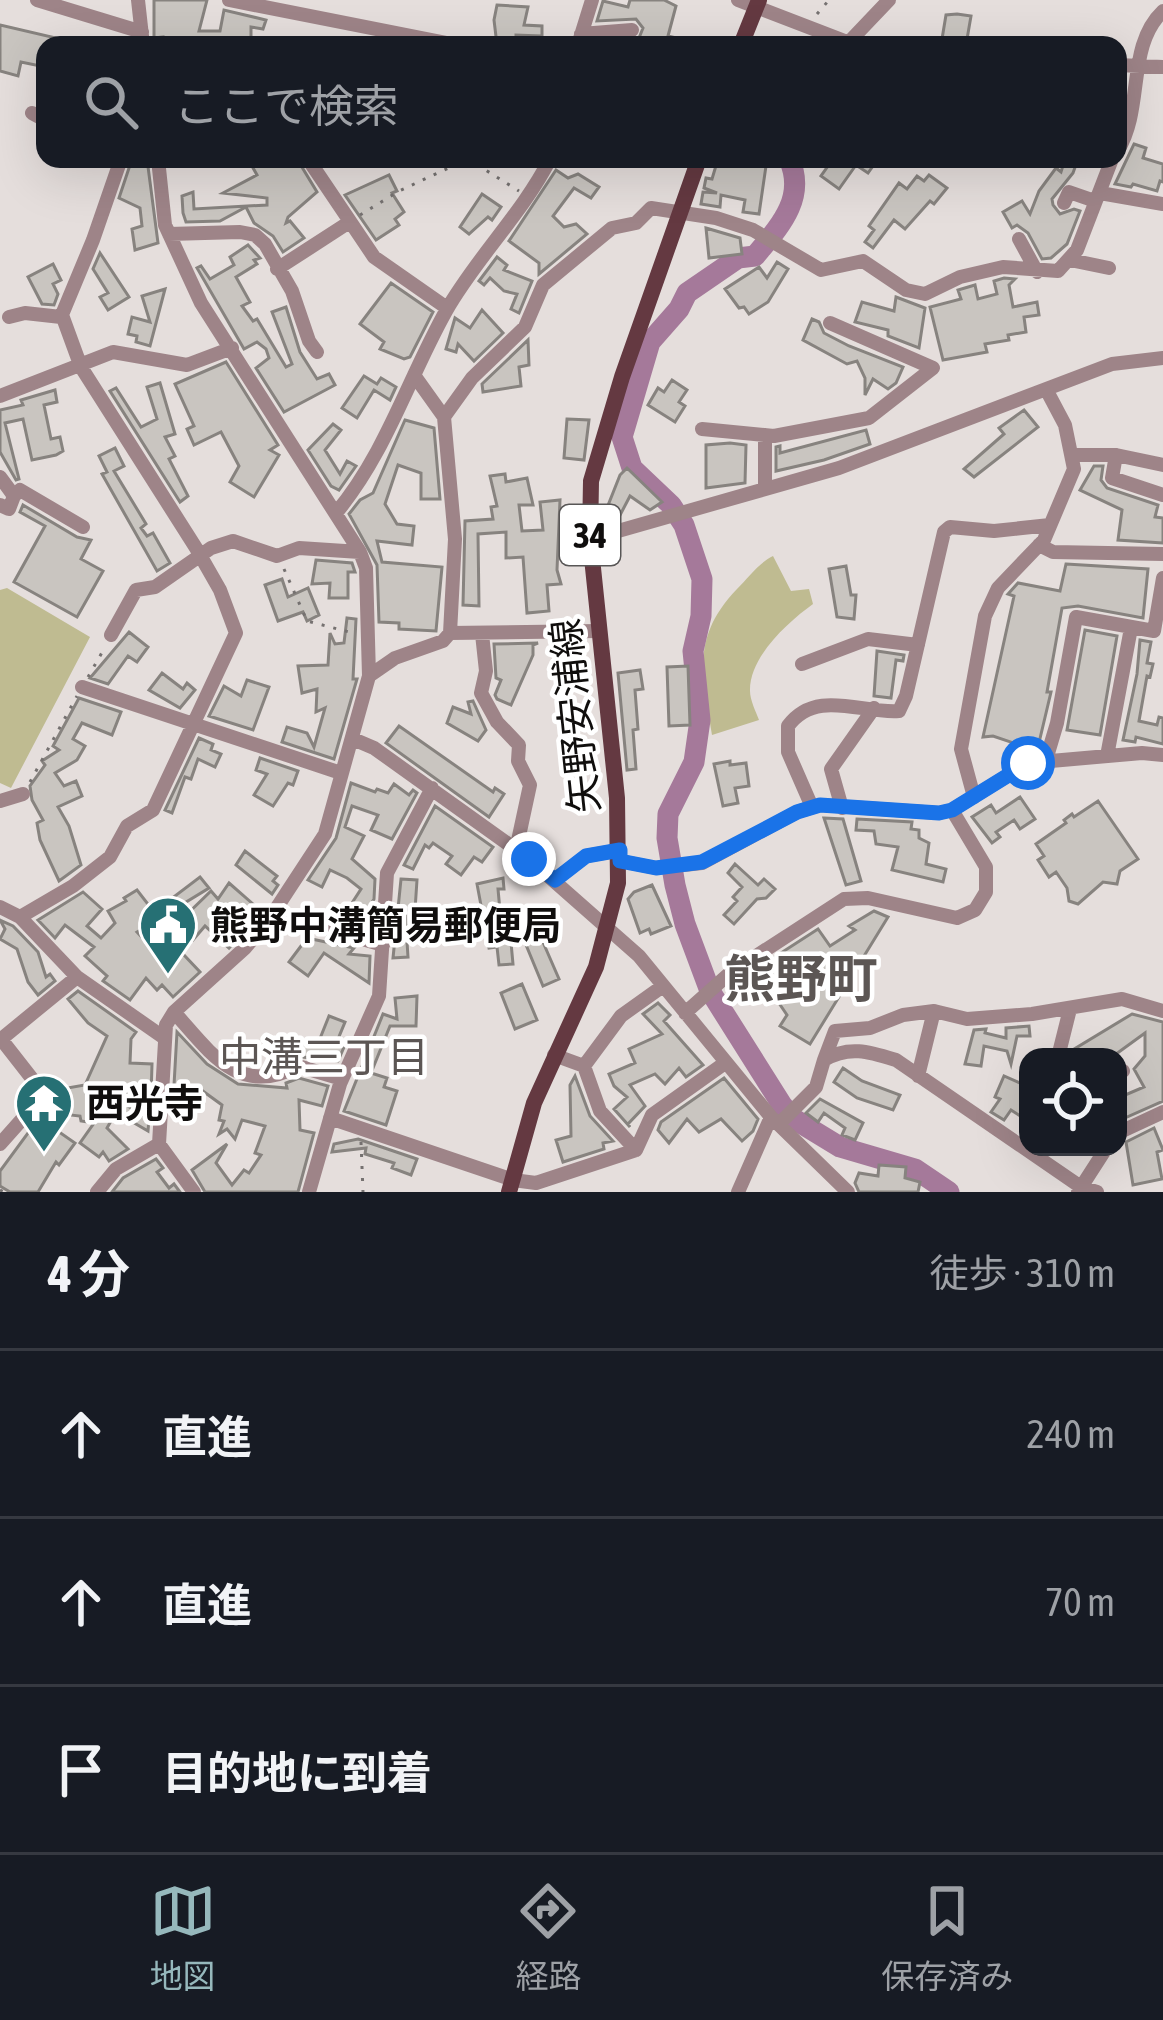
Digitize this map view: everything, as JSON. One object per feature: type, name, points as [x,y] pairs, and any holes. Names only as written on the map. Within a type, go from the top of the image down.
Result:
[{"type":"main road","points":[[743,36],[751,2]]},
{"type":"main road","name":"矢野安浦線","points":[[511,1186],[534,1103],[579,1007],[608,927],[620,856],[590,539],[591,482],[696,168]]},
{"type":"street","points":[[38,0],[132,36]]},
{"type":"street","points":[[138,0],[144,36]]},
{"type":"street","points":[[230,0],[278,5],[417,36]]},
{"type":"street","points":[[580,36],[592,0]]},
{"type":"street","points":[[858,36],[889,0]]},
{"type":"street","points":[[751,2],[835,36]]},
{"type":"street","points":[[1127,64],[1163,11]]},
{"type":"street","points":[[600,36],[632,30]]},
{"type":"street","points":[[1127,66],[1163,68]]},
{"type":"street","points":[[1127,96],[1127,128]]},
{"type":"street","points":[[20,917],[73,886],[110,857],[127,826],[153,810],[236,633],[201,557],[81,367],[62,315],[118,168]]},
{"type":"street","points":[[159,168],[169,234],[201,304],[336,513],[366,568],[368,676],[326,834],[271,918],[245,948],[173,1012],[163,1037],[159,1144],[194,1192]]},
{"type":"street","points":[[314,168],[374,257],[447,308]]},
{"type":"street","points":[[336,513],[361,483],[447,308],[544,168]]},
{"type":"street","points":[[444,417],[472,378],[524,327],[543,285],[612,229],[636,224],[651,208],[753,230],[821,270],[863,261],[906,290],[932,292],[960,277],[1004,267],[1058,271],[1070,260],[1109,168]]},
{"type":"street","points":[[1064,203],[1069,192],[1163,203]]},
{"type":"street","points":[[277,269],[348,223]]},
{"type":"street","points":[[169,234],[254,235],[265,244],[292,291],[317,352]]},
{"type":"street","points":[[1019,238],[1037,272]]},
{"type":"street","points":[[1070,260],[1109,268]]},
{"type":"street","points":[[9,317],[62,315]]},
{"type":"street","points":[[701,429],[765,435],[869,418],[933,368],[830,323]]},
{"type":"street","points":[[0,396],[113,352],[187,365],[232,348]]},
{"type":"street","points":[[590,539],[839,468],[1112,364],[1163,358]]},
{"type":"street","points":[[368,676],[394,658],[442,641],[450,633],[455,539],[444,417],[414,375]]},
{"type":"street","points":[[974,796],[961,749],[985,616],[998,588],[1039,545],[1074,469],[1065,425],[1047,391]]},
{"type":"street","points":[[765,435],[765,487]]},
{"type":"street","points":[[1072,455],[1116,455],[1163,465]]},
{"type":"street","points":[[1116,455],[1112,478],[1163,495]]},
{"type":"street","points":[[0,477],[14,496]]},
{"type":"street","points":[[0,505],[9,509],[20,490],[82,527]]},
{"type":"street","points":[[812,807],[788,752],[788,726],[805,710],[856,704],[899,711],[944,532],[950,527],[994,531],[1050,525]]},
{"type":"street","points":[[111,635],[136,590],[155,586],[211,548],[233,542],[278,556],[299,548],[360,552]]},
{"type":"street","points":[[1039,545],[1053,552],[1163,554]]},
{"type":"street","points":[[1046,760],[1058,724],[1076,617],[1154,631],[1163,578]]},
{"type":"street","points":[[1107,756],[1132,628]]},
{"type":"street","points":[[450,633],[599,632]]},
{"type":"street","points":[[482,634],[486,671],[481,693],[497,722],[519,746],[518,761],[530,785],[516,850]]},
{"type":"street","points":[[802,664],[868,639],[918,645]]},
{"type":"street","points":[[82,687],[341,773]]},
{"type":"street","points":[[842,808],[831,769],[874,708]]},
{"type":"street","points":[[353,739],[432,788],[555,880],[608,927],[663,986],[724,1064],[782,1117],[848,1192]]},
{"type":"street","points":[[555,880],[586,856],[620,856],[656,868],[702,862],[812,807],[910,814],[952,810],[1028,763],[1163,755]]},
{"type":"street","points":[[309,1192],[342,1079],[379,996],[387,873],[432,788]]},
{"type":"street","points":[[0,801],[23,794]]},
{"type":"street","points":[[685,1013],[723,978],[844,899],[868,898],[957,918],[975,910],[986,892],[986,867],[952,810]]},
{"type":"street","points":[[0,907],[20,917],[76,977],[163,1037]]},
{"type":"street","points":[[271,918],[383,945]]},
{"type":"street","points":[[0,1144],[33,1107],[37,1085],[0,1039],[76,977]]},
{"type":"street","points":[[584,1066],[621,1016],[663,986]]},
{"type":"street","points":[[738,1192],[782,1117],[816,1087],[835,1031],[870,1028],[903,1015],[934,1012],[967,1019],[1122,999],[1163,1011]]},
{"type":"street","points":[[1060,1048],[1070,1009]]},
{"type":"street","points":[[173,1012],[211,1053],[237,1072],[259,1080],[277,1078],[298,1066],[342,1079]]},
{"type":"street","points":[[918,1076],[934,1012]]},
{"type":"street","points":[[824,1060],[838,1052],[866,1050],[896,1060],[1019,1139]]},
{"type":"street","points":[[554,1055],[584,1066]]},
{"type":"street","points":[[330,1118],[511,1186],[536,1184],[636,1150],[652,1115],[724,1064]]},
{"type":"street","points":[[584,1066],[600,1111],[636,1150]]},
{"type":"street","points":[[1127,1129],[1163,1112]]},
{"type":"street","points":[[97,1192],[116,1169],[159,1144]]},
{"type":"street","points":[[1045,1156],[1085,1190],[1102,1156]]},
{"type":"path","points":[[808,25],[829,0]]},
{"type":"path","points":[[348,223],[399,191],[449,168]]},
{"type":"path","points":[[482,168],[526,196]]},
{"type":"path","points":[[278,556],[307,621],[366,638]]},
{"type":"path","points":[[23,794],[111,635]]},
{"type":"path","points":[[361,1128],[364,1192]]},
{"type":"shaded area","points":[[773,556],[791,591],[809,589],[813,604],[782,630],[756,666],[750,691],[759,720],[712,735],[703,675],[706,640],[722,607]]},
{"type":"shaded area","points":[[7,588],[90,637],[11,788],[0,783],[0,590]]},
{"type":"building","points":[[154,0],[207,0],[199,31],[220,31],[224,10],[266,20],[263,29],[251,27],[251,36],[154,36]]},
{"type":"building","points":[[630,0],[664,0],[676,6],[668,36],[640,36],[643,28],[636,19],[597,21],[603,1],[628,7]]},
{"type":"building","points":[[497,5],[528,7],[524,25],[542,26],[542,36],[496,36]]},
{"type":"building","points":[[946,15],[971,16],[968,36],[942,36]]},
{"type":"building","points":[[0,25],[47,36],[36,36],[36,65],[21,62],[18,76],[0,71]]},
{"type":"building","points":[[1134,144],[1146,148],[1143,158],[1163,164],[1163,182],[1157,191],[1115,184],[1127,168]]},
{"type":"building","points":[[129,168],[148,168],[158,243],[135,250],[132,229],[142,226],[140,208],[119,198]]},
{"type":"building","points":[[253,168],[302,168],[317,192],[286,223],[290,221],[304,238],[283,252],[273,236],[254,223],[246,207],[220,221],[186,222],[182,196],[193,192],[194,209],[267,205],[267,198],[223,193],[257,175]]},
{"type":"building","points":[[715,168],[766,168],[759,214],[743,212],[745,200],[721,195],[720,207],[701,204],[703,192],[717,193],[704,188],[706,178],[712,179]]},
{"type":"building","points":[[827,168],[854,168],[839,189],[821,176]]},
{"type":"building","points":[[1056,168],[1061,172],[1075,168],[1052,199],[1053,205],[1060,214],[1080,211],[1067,244],[1051,258],[1042,259],[1028,233],[1017,225],[1012,228],[1003,212],[1022,201],[1030,214],[1039,191]]},
{"type":"building","points":[[556,170],[568,178],[578,174],[599,187],[591,198],[574,188],[553,216],[564,227],[576,224],[587,234],[539,274],[539,263],[509,241]]},
{"type":"building","points":[[389,175],[397,191],[392,193],[404,212],[395,219],[399,225],[376,240],[345,195]]},
{"type":"building","points":[[929,175],[947,188],[934,204],[930,201],[905,229],[894,220],[873,248],[865,242],[874,230],[869,226],[899,183],[907,189],[917,176],[924,181]]},
{"type":"building","points":[[482,194],[501,207],[492,220],[488,217],[469,234],[460,227]]},
{"type":"building","points":[[706,228],[740,238],[742,254],[709,258]]},
{"type":"building","points":[[248,245],[260,258],[236,277],[250,302],[242,306],[253,321],[257,319],[286,367],[292,364],[272,312],[286,307],[300,352],[317,379],[329,374],[335,385],[284,412],[256,368],[269,358],[266,349],[257,342],[244,349],[197,268],[201,266],[210,279],[234,265],[230,257]]},
{"type":"building","points":[[100,253],[129,297],[108,310],[100,297],[108,293],[93,269]]},
{"type":"building","points":[[497,257],[507,265],[504,270],[532,281],[519,313],[511,309],[517,294],[504,291],[490,278],[484,285],[479,281]]},
{"type":"building","points":[[777,262],[788,269],[768,302],[749,314],[739,308],[725,289],[759,267],[767,278]]},
{"type":"building","points":[[53,264],[61,280],[53,284],[58,294],[54,305],[42,304],[28,277]]},
{"type":"building","points":[[1015,279],[1009,285],[1013,307],[1037,302],[1039,315],[1024,317],[1026,332],[985,344],[987,352],[943,360],[930,307],[961,299],[958,290],[975,285],[978,299],[997,294],[994,281]]},
{"type":"building","points":[[391,283],[433,312],[410,357],[404,359],[380,349],[384,342],[360,324]]},
{"type":"building","points":[[165,289],[150,346],[136,342],[137,336],[128,334],[132,317],[150,322],[142,296]]},
{"type":"building","points":[[896,297],[925,308],[919,348],[888,336],[888,330],[855,322],[862,302],[894,311]]},
{"type":"building","points":[[482,310],[503,333],[474,361],[458,344],[456,352],[446,349],[455,318],[470,328]]},
{"type":"building","points":[[812,319],[824,333],[903,367],[896,383],[888,389],[873,379],[865,395],[865,378],[857,361],[847,364],[803,340]]},
{"type":"building","points":[[528,340],[529,365],[519,367],[521,386],[483,392],[482,384]]},
{"type":"building","points":[[226,362],[278,445],[270,450],[279,455],[254,497],[230,482],[239,466],[221,432],[194,445],[187,429],[194,426],[175,384]]},
{"type":"building","points":[[364,376],[377,384],[381,378],[396,387],[390,400],[374,390],[357,418],[342,408]]},
{"type":"building","points":[[672,380],[687,390],[679,402],[685,406],[675,422],[648,405],[658,388],[664,392]]},
{"type":"building","points":[[160,383],[175,434],[165,437],[175,456],[169,459],[188,496],[180,502],[110,391],[116,388],[141,427],[157,419],[147,387]]},
{"type":"building","points":[[55,390],[57,402],[44,405],[51,439],[60,437],[63,451],[32,460],[23,419],[5,423],[16,480],[0,452],[0,410]]},
{"type":"building","points":[[1024,410],[1038,427],[974,477],[964,469],[1004,434],[999,428]]},
{"type":"building","points":[[567,419],[589,420],[584,460],[564,458]]},
{"type":"building","points":[[405,420],[434,428],[440,499],[421,499],[421,473],[398,465],[385,504],[397,524],[414,526],[412,545],[377,541],[382,562],[442,567],[436,631],[399,629],[399,623],[379,622],[377,565],[349,514],[373,493]]},
{"type":"building","points":[[333,424],[341,430],[325,450],[340,474],[347,461],[356,466],[339,490],[331,486],[308,450]]},
{"type":"building","points":[[866,430],[870,444],[776,471],[776,447],[780,446],[780,453]]},
{"type":"building","points":[[706,445],[746,445],[745,483],[706,488]]},
{"type":"building","points":[[115,448],[124,466],[114,471],[146,524],[141,528],[147,536],[153,533],[170,563],[157,571],[102,474],[107,472],[99,456]]},
{"type":"building","points":[[1094,466],[1103,466],[1101,480],[1107,488],[1158,505],[1155,517],[1163,518],[1163,543],[1118,540],[1122,510],[1080,490]]},
{"type":"building","points":[[627,468],[662,502],[650,510],[630,496],[618,519],[605,513]]},
{"type":"building","points":[[505,474],[506,482],[527,478],[533,505],[519,505],[522,531],[543,530],[540,502],[560,500],[557,570],[561,584],[547,585],[549,611],[527,613],[523,557],[506,558],[506,532],[478,534],[479,606],[463,605],[465,521],[493,519],[491,507],[497,506],[490,476]]},
{"type":"building","points":[[23,505],[77,537],[91,540],[81,559],[103,571],[77,617],[14,582],[45,526],[20,512]]},
{"type":"building","points":[[316,560],[352,563],[355,572],[348,572],[348,598],[329,598],[330,583],[312,584]]},
{"type":"building","points":[[1066,564],[1148,569],[1143,618],[1078,606],[1062,608],[1047,692],[1051,692],[1037,751],[983,737],[1014,596],[1008,594],[1018,583],[1060,591]]},
{"type":"building","points":[[846,566],[851,595],[856,595],[854,619],[837,617],[829,569]]},
{"type":"building","points":[[282,579],[288,597],[308,588],[319,615],[307,621],[303,612],[278,621],[265,585]]},
{"type":"building","points":[[347,618],[356,619],[353,679],[357,679],[334,759],[282,742],[287,727],[307,733],[314,747],[325,708],[316,712],[317,689],[302,693],[298,666],[328,665],[330,633],[335,644],[344,643]]},
{"type":"building","points":[[1085,630],[1117,636],[1100,735],[1067,730]]},
{"type":"building","points":[[129,632],[148,647],[137,662],[128,656],[108,684],[90,678]]},
{"type":"building","points":[[1140,640],[1151,642],[1147,663],[1153,664],[1139,721],[1157,725],[1159,717],[1163,718],[1163,744],[1136,737],[1135,742],[1123,740]]},
{"type":"building","points":[[538,643],[533,645],[511,705],[497,699],[501,680],[496,678],[494,644]]},
{"type":"building","points":[[877,651],[904,655],[903,661],[896,660],[891,698],[874,696]]},
{"type":"building","points":[[688,666],[690,725],[669,726],[667,667]]},
{"type":"building","points":[[640,670],[643,689],[635,690],[638,729],[633,730],[636,769],[627,770],[618,673]]},
{"type":"building","points":[[162,673],[183,689],[187,683],[195,690],[180,708],[149,690]]},
{"type":"building","points":[[247,680],[269,687],[253,730],[209,716],[224,686],[241,696]]},
{"type":"building","points":[[79,698],[121,712],[112,735],[82,723],[73,739],[85,746],[77,760],[55,773],[64,786],[76,781],[82,796],[58,807],[81,865],[59,881],[40,840],[37,823],[43,820],[30,786],[45,765],[42,761],[59,750],[53,746]]},
{"type":"building","points":[[473,701],[486,730],[478,741],[447,723],[453,707],[471,714],[468,702]]},
{"type":"building","points":[[399,726],[493,792],[495,788],[504,794],[489,817],[386,743]]},
{"type":"building","points":[[199,738],[221,754],[215,767],[198,759],[191,779],[185,777],[172,813],[165,810]]},
{"type":"building","points":[[260,758],[298,771],[293,785],[288,783],[273,806],[254,795],[267,774],[256,770]]},
{"type":"building","points":[[730,761],[730,765],[746,763],[749,786],[735,788],[738,803],[723,806],[714,764]]},
{"type":"building","points":[[351,783],[388,793],[394,784],[409,795],[413,790],[417,793],[392,839],[371,830],[378,815],[352,806],[345,827],[364,836],[352,859],[375,879],[374,899],[364,915],[350,906],[361,889],[347,878],[330,870],[322,887],[308,880],[336,838]]},
{"type":"building","points":[[1020,797],[1035,819],[1020,829],[1014,820],[996,832],[1000,837],[992,843],[972,817],[991,805],[996,813]]},
{"type":"building","points":[[1098,801],[1138,859],[1120,871],[1117,884],[1103,882],[1078,904],[1069,901],[1056,872],[1049,877],[1038,860],[1044,856],[1036,844],[1072,814]]},
{"type":"building","points":[[435,806],[493,847],[482,862],[474,857],[461,875],[446,864],[452,856],[433,843],[429,848],[425,845],[413,869],[404,865]]},
{"type":"building","points":[[824,818],[843,819],[861,881],[846,885]]},
{"type":"building","points":[[857,819],[912,822],[911,829],[919,830],[919,838],[929,843],[926,864],[946,869],[943,882],[892,870],[898,847],[876,844],[874,831],[856,830]]},
{"type":"building","points":[[245,851],[277,876],[272,894],[236,865]]},
{"type":"building","points":[[735,864],[758,885],[764,879],[775,889],[757,899],[734,924],[724,915],[742,887],[728,873]]},
{"type":"building","points":[[200,877],[209,888],[137,932],[152,948],[165,935],[200,972],[173,997],[146,978],[130,1000],[103,981],[107,976],[85,956],[94,947],[65,925],[55,938],[38,920],[83,892],[102,909],[87,926],[101,938],[115,923],[108,911],[124,898],[137,890],[154,912]]},
{"type":"building","points":[[503,878],[504,889],[498,889],[500,911],[508,910],[513,964],[499,965],[497,947],[489,948],[477,884]]},
{"type":"building","points":[[401,879],[417,880],[415,910],[405,910],[408,957],[393,958]]},
{"type":"building","points":[[229,883],[261,911],[229,948],[205,926],[193,940],[178,923],[211,891],[218,899]]},
{"type":"building","points":[[652,885],[671,926],[640,933],[628,899]]},
{"type":"building","points":[[874,911],[888,917],[810,1044],[780,1026],[787,1015],[768,987],[761,991],[750,973],[818,929],[830,946],[855,930],[849,926]]},
{"type":"building","points":[[0,920],[13,926],[38,952],[46,977],[50,974],[55,981],[38,995],[28,982],[17,949],[0,939],[5,929]]},
{"type":"building","points":[[539,933],[559,979],[543,986],[524,940]]},
{"type":"building","points":[[307,938],[354,948],[349,954],[370,956],[369,983],[324,953],[308,976],[289,962]]},
{"type":"building","points":[[522,984],[537,1020],[515,1029],[501,993]]},
{"type":"building","points":[[78,991],[136,1032],[130,1063],[152,1064],[151,1097],[108,1094],[149,1119],[148,1131],[100,1103],[111,1121],[107,1128],[128,1149],[109,1161],[103,1152],[99,1157],[80,1143],[94,1123],[53,1113],[56,1090],[85,1085],[107,1036],[88,1023],[68,999]]},
{"type":"building","points":[[417,996],[416,1026],[390,1026],[371,1073],[387,1078],[384,1087],[397,1091],[386,1125],[344,1111],[383,1014],[397,1019],[395,998]]},
{"type":"building","points":[[658,1003],[670,1015],[664,1021],[703,1065],[686,1077],[679,1068],[665,1084],[655,1074],[630,1085],[645,1106],[630,1127],[614,1109],[627,1097],[609,1074],[635,1063],[629,1049],[662,1034],[643,1014]]},
{"type":"building","points":[[1132,1014],[1163,1022],[1163,1101],[1127,1117],[1127,1094],[1144,1087],[1134,1069],[1145,1056],[1145,1033],[1124,1048],[1076,1048]]},
{"type":"building","points":[[329,1016],[345,1022],[336,1044],[344,1047],[338,1061],[292,1056],[296,1041],[317,1046]]},
{"type":"building","points":[[1029,1026],[1030,1036],[1017,1036],[1011,1064],[1007,1051],[984,1046],[981,1066],[965,1064],[974,1030],[986,1029],[985,1033],[1006,1038],[1006,1028]]},
{"type":"building","points":[[177,1032],[207,1064],[238,1084],[287,1088],[286,1083],[299,1078],[328,1086],[322,1106],[299,1100],[300,1130],[314,1133],[298,1192],[205,1192],[192,1170],[227,1144],[216,1163],[232,1185],[244,1170],[249,1173],[261,1155],[255,1153],[265,1126],[242,1120],[235,1139],[227,1129],[219,1134],[224,1121],[219,1120],[222,1105],[200,1089],[197,1108],[173,1103]]},
{"type":"building","points":[[843,1068],[862,1081],[900,1095],[893,1110],[857,1098],[834,1082]]},
{"type":"building","points":[[575,1076],[590,1116],[613,1141],[603,1143],[604,1149],[563,1162],[556,1140],[571,1136],[570,1085]]},
{"type":"building","points":[[1004,1076],[1019,1083],[1019,1115],[1011,1110],[1004,1120],[991,1112],[1000,1099],[995,1097]]},
{"type":"building","points":[[724,1078],[758,1119],[753,1131],[742,1141],[721,1119],[699,1132],[687,1119],[669,1143],[658,1130],[661,1122]]},
{"type":"building","points":[[820,1099],[863,1123],[855,1140],[842,1135],[845,1128],[824,1113],[818,1122],[806,1113]]},
{"type":"building","points":[[39,1118],[75,1143],[59,1165],[56,1162],[38,1192],[10,1192],[0,1186],[0,1171]]},
{"type":"building","points":[[1154,1128],[1163,1150],[1157,1152],[1162,1179],[1133,1185],[1127,1142]]},
{"type":"building","points":[[358,1139],[417,1159],[411,1175],[392,1168],[394,1163],[365,1154],[366,1148],[332,1152],[334,1144]]},
{"type":"building","points":[[156,1159],[163,1168],[157,1172],[169,1188],[174,1184],[180,1192],[112,1192],[123,1178]]},
{"type":"building","points":[[879,1165],[906,1167],[905,1178],[920,1182],[918,1192],[859,1192],[855,1183],[859,1173],[878,1176]]},
{"type":"waterway","points":[[792,168],[795,187],[788,211],[755,256],[738,258],[687,293],[650,342],[622,437],[632,468],[671,505],[684,525],[702,579],[693,651],[700,720],[694,762],[668,814],[667,838],[685,924],[710,991],[782,1105],[794,1119],[840,1147],[915,1169],[949,1192]]},
{"type":"place","name":"熊野中溝簡易郵便局","points":[[168,976]]},
{"type":"place","name":"西光寺","points":[[44,1154]]},
{"type":"district","name":"熊野町","points":[[801,979]]},
{"type":"district","name":"中溝三丁目","points":[[324,1057]]},
{"type":"route","points":[[529,859],[555,880],[586,856],[620,850],[620,861],[656,868],[702,862],[797,812],[820,805],[910,814],[952,810],[1028,763]]}]
